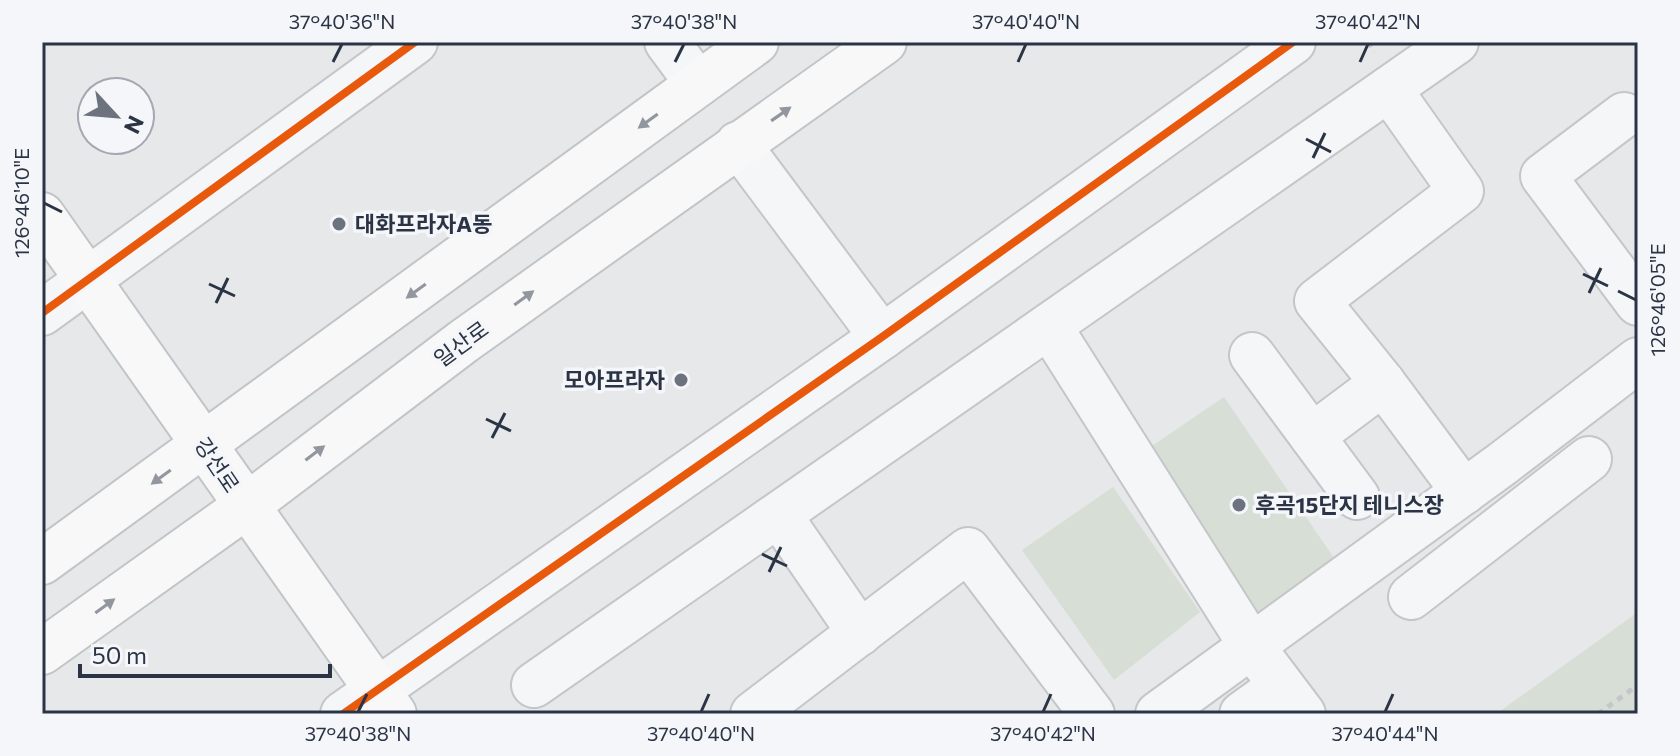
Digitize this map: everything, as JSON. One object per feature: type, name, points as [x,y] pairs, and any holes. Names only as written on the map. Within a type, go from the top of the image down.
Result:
[{"type":"main road","points":[[42,562],[756,42]]},
{"type":"main road","name":"일산로","points":[[42,652],[245,507],[464,341],[884,42]]},
{"type":"main road","name":"강선로","points":[[42,215],[245,507],[371,706]]},
{"type":"street","points":[[42,313],[415,42]]},
{"type":"street","points":[[667,42],[698,84]]},
{"type":"street","points":[[371,706],[1293,42]]},
{"type":"street","points":[[534,685],[1456,42]]},
{"type":"street","points":[[1389,89],[1461,191],[1317,301],[1464,492]]},
{"type":"street","points":[[1624,115],[1543,176],[1638,303]]},
{"type":"street","points":[[738,144],[882,337]]},
{"type":"street","points":[[1049,326],[1251,645],[1292,700],[1242,714]]},
{"type":"street","points":[[1252,355],[1357,497]]},
{"type":"street","points":[[1159,714],[1502,464],[1638,360]]},
{"type":"street","points":[[1312,436],[1383,383]]},
{"type":"street","points":[[1411,597],[1589,459]]},
{"type":"street","points":[[1502,464],[1533,503]]},
{"type":"street","points":[[779,515],[860,633]]},
{"type":"street","points":[[770,709],[860,633],[968,550],[1092,714]]},
{"type":"path","points":[[1598,714],[1638,685]]},
{"type":"shaded area","name":"후곡15단지 테니스장","points":[[1224,397],[1336,561],[1249,619],[1146,450]]},
{"type":"shaded area","points":[[1113,487],[1200,612],[1114,680],[1022,550]]},
{"type":"shaded area","points":[[1638,612],[1638,714],[1496,714]]},
{"type":"cycle path","points":[[42,313],[415,42]]},
{"type":"cycle path","points":[[343,714],[882,337],[1293,42]]},
{"type":"place","name":"대화프라자A동","points":[[339,224]]},
{"type":"place","name":"모아프라자","points":[[681,380]]},
{"type":"place","name":"후곡15단지 테니스장","points":[[1239,505]]}]
